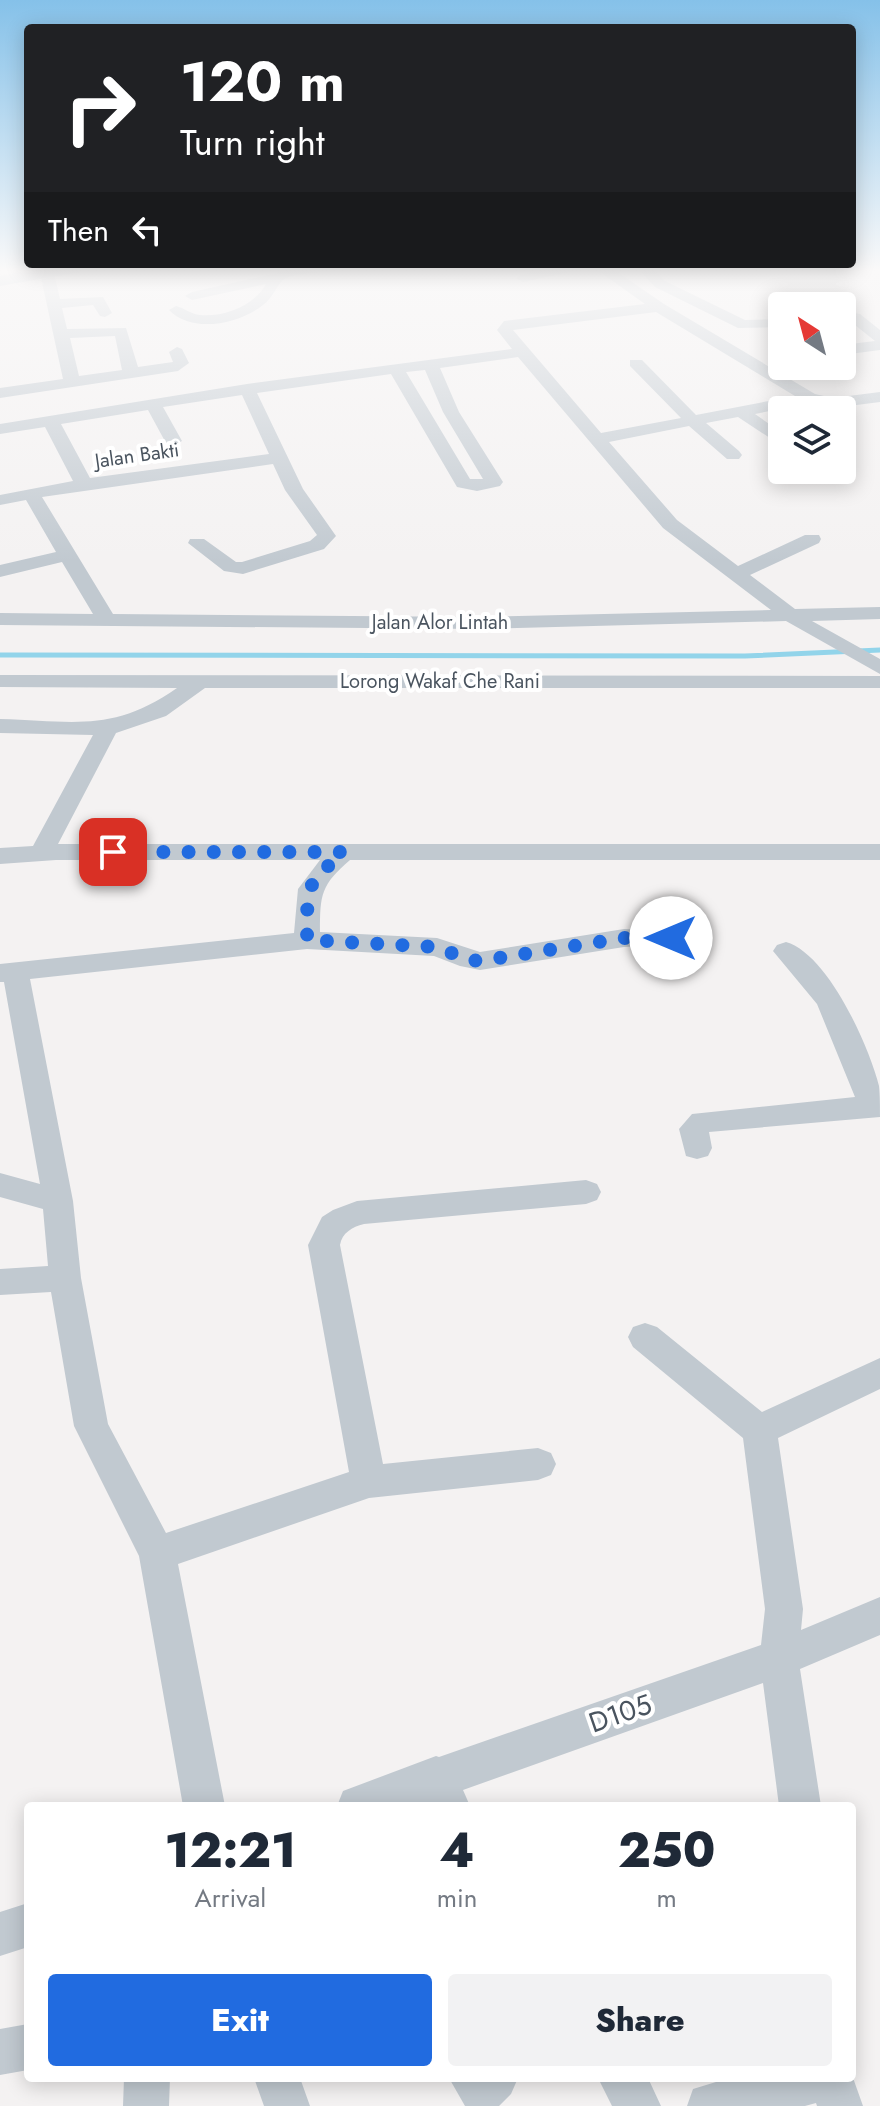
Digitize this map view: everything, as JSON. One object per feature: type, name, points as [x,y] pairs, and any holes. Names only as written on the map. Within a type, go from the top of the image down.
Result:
[{"type":"street","points":[[69,365],[72,382]]},
{"type":"street","points":[[129,365],[131,373]]},
{"type":"street","points":[[0,393],[179,365]]},
{"type":"street","points":[[2,424],[50,420],[421,365]]},
{"type":"street","points":[[396,369],[463,483],[477,486],[494,482],[446,399],[431,365]]},
{"type":"street","points":[[534,365],[670,524],[795,618],[880,668]]},
{"type":"street","points":[[638,365],[694,422],[733,455]]},
{"type":"street","points":[[756,365],[807,396]]},
{"type":"street","points":[[197,543],[231,567],[243,568],[324,541],[326,532],[294,490],[247,389]]},
{"type":"street","points":[[856,400],[880,397]]},
{"type":"street","points":[[415,399],[446,399]]},
{"type":"street","points":[[153,404],[173,441]]},
{"type":"street","points":[[598,439],[768,407]]},
{"type":"street","points":[[742,412],[768,431]]},
{"type":"street","points":[[50,420],[84,484]]},
{"type":"street","name":"Jalan Bakti","points":[[0,500],[84,484],[280,458]]},
{"type":"street","points":[[31,494],[107,620]]},
{"type":"street","points":[[737,574],[812,539]]},
{"type":"street","points":[[0,571],[67,555]]},
{"type":"street","name":"Jalan Alor Lintah","points":[[0,619],[481,623],[795,618],[880,613]]},
{"type":"street","name":"Lorong Wakaf Che Rani","points":[[0,681],[880,682]]},
{"type":"street","points":[[0,726],[107,729],[158,711],[200,681]]},
{"type":"street","points":[[42,852],[107,729]]},
{"type":"street","points":[[0,856],[42,852],[880,852]]},
{"type":"street","points":[[307,940],[308,889],[315,877],[344,852]]},
{"type":"street","points":[[203,1802],[157,1553],[91,1426],[65,1278],[58,1201],[7,972],[307,940],[437,947],[469,960],[480,961],[624,938],[671,938]]},
{"type":"street","points":[[697,1148],[694,1129],[702,1122],[876,1106],[839,1020],[805,966],[786,951]]},
{"type":"street","points":[[0,1185],[58,1201]]},
{"type":"street","points":[[369,1482],[324,1245],[333,1225],[342,1218],[364,1212],[586,1192]]},
{"type":"street","points":[[0,1282],[65,1278]]},
{"type":"street","points":[[645,1337],[759,1430],[784,1609],[779,1658],[799,1802]]},
{"type":"street","points":[[759,1430],[880,1373]]},
{"type":"street","points":[[157,1553],[369,1482],[538,1464]]},
{"type":"street","name":"D105","points":[[380,1802],[442,1791],[880,1616]]},
{"type":"street","points":[[0,1934],[24,1926]]},
{"type":"street","points":[[0,2052],[24,2048]]},
{"type":"street","points":[[146,2106],[147,2082]]},
{"type":"street","points":[[278,2082],[287,2106]]},
{"type":"street","points":[[623,2082],[638,2106]]},
{"type":"street","points":[[710,2106],[810,2082]]},
{"type":"street","points":[[829,2082],[840,2106]]},
{"type":"waterway","points":[[0,655],[745,656],[880,650]]},
{"type":"route","points":[[113,852],[344,852],[315,877],[308,889],[307,940],[437,947],[469,960],[480,961],[624,938],[671,938]]}]
